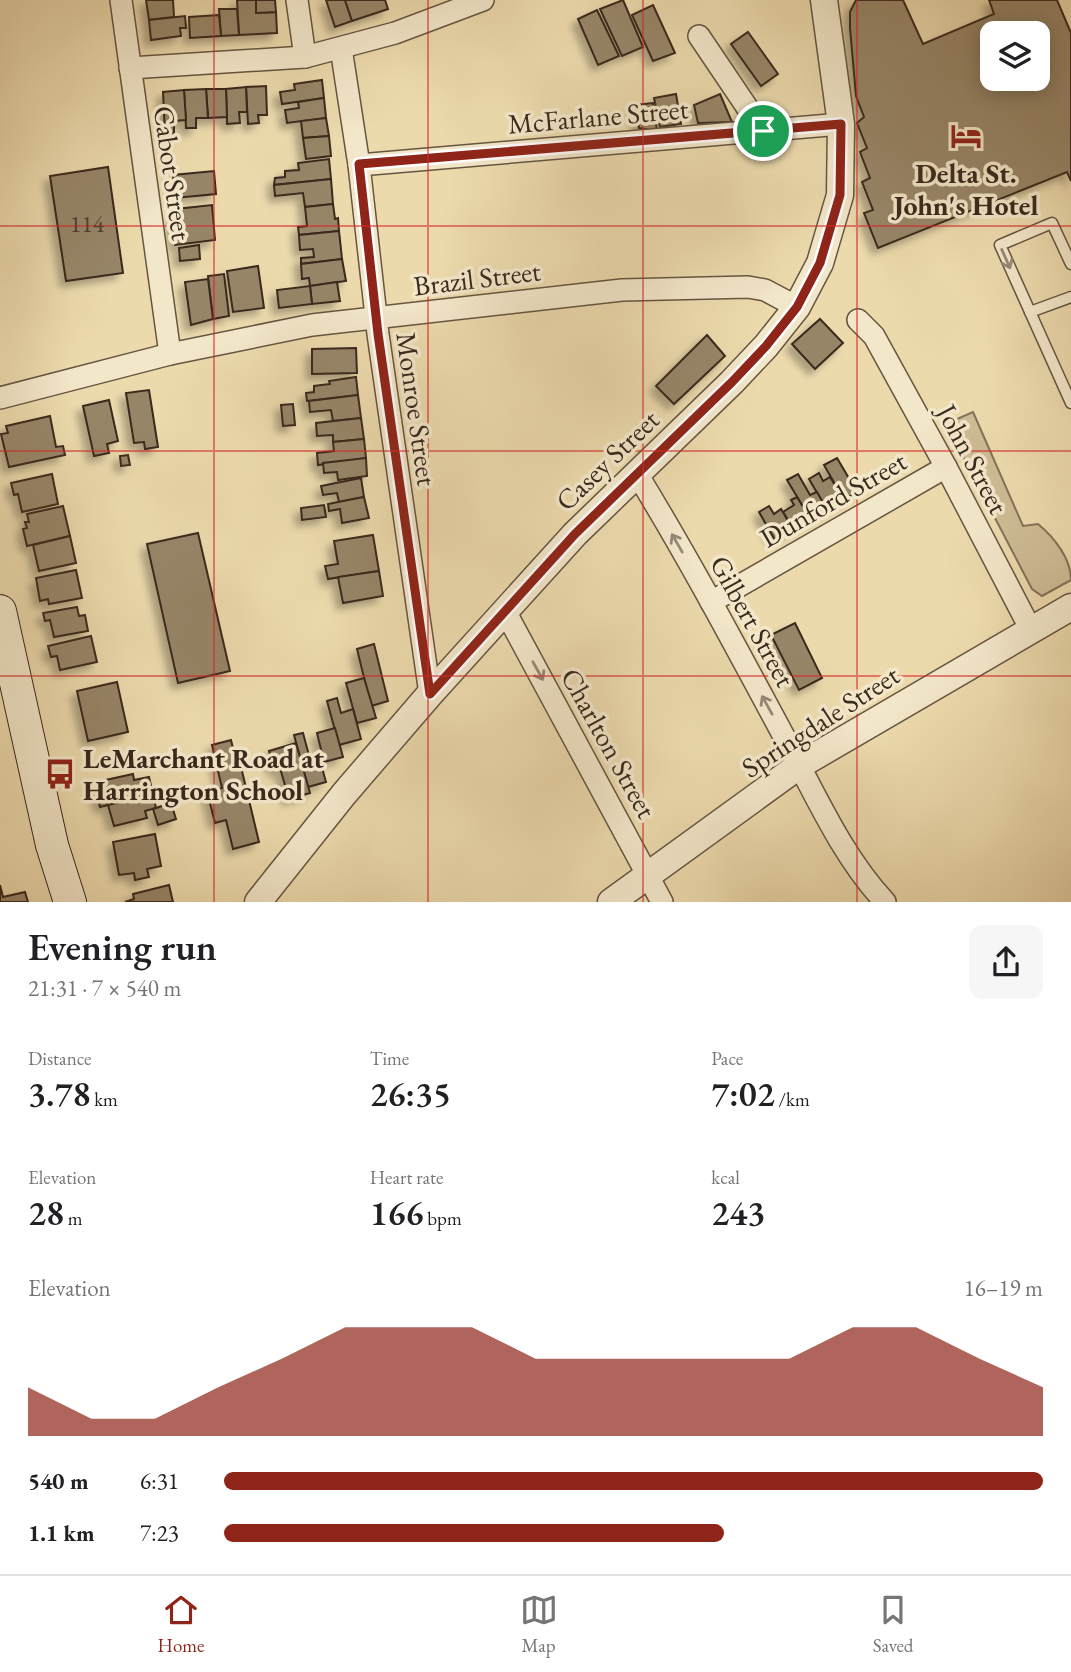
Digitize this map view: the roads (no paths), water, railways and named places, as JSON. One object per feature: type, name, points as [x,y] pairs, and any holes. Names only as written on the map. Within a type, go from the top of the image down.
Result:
[{"type":"main road","points":[[0,611],[52,845],[70,902]]},
{"type":"street","name":"Cabot Street","points":[[121,0],[170,354]]},
{"type":"street","points":[[297,0],[305,57]]},
{"type":"street","points":[[130,68],[305,57],[395,33],[483,0]]},
{"type":"street","name":"Casey Street","points":[[258,902],[344,794],[505,611],[575,534],[732,382],[766,346],[797,307],[820,263],[838,205],[842,171],[841,124],[824,0]]},
{"type":"street","points":[[699,36],[763,131]]},
{"type":"street","name":"Monroe Street","points":[[341,48],[359,164],[376,318],[430,694]]},
{"type":"street","name":"McFarlane Street","points":[[359,164],[841,124]]},
{"type":"street","name":"Brazil Street","points":[[0,398],[170,354],[312,326],[622,289],[748,287],[765,290],[797,307]]},
{"type":"street","name":"John Street","points":[[858,320],[874,336],[1031,630]]},
{"type":"street","name":"Dunford Street","points":[[711,602],[946,467]]},
{"type":"street","name":"Gilbert Street","points":[[637,474],[711,602],[864,880],[885,902]]},
{"type":"street","name":"Springdale Street","points":[[611,902],[800,765],[1071,607]]},
{"type":"street","name":"Charlton Street","points":[[505,611],[662,902]]},
{"type":"lane","points":[[1071,264],[1052,223],[1000,245],[1071,403]]},
{"type":"lane","points":[[1030,312],[1071,297]]},
{"type":"place","name":"Delta St. John's Hotel","points":[[966,136]]},
{"type":"place","name":"LeMarchant Road at Harrington School","points":[[60,774]]}]
